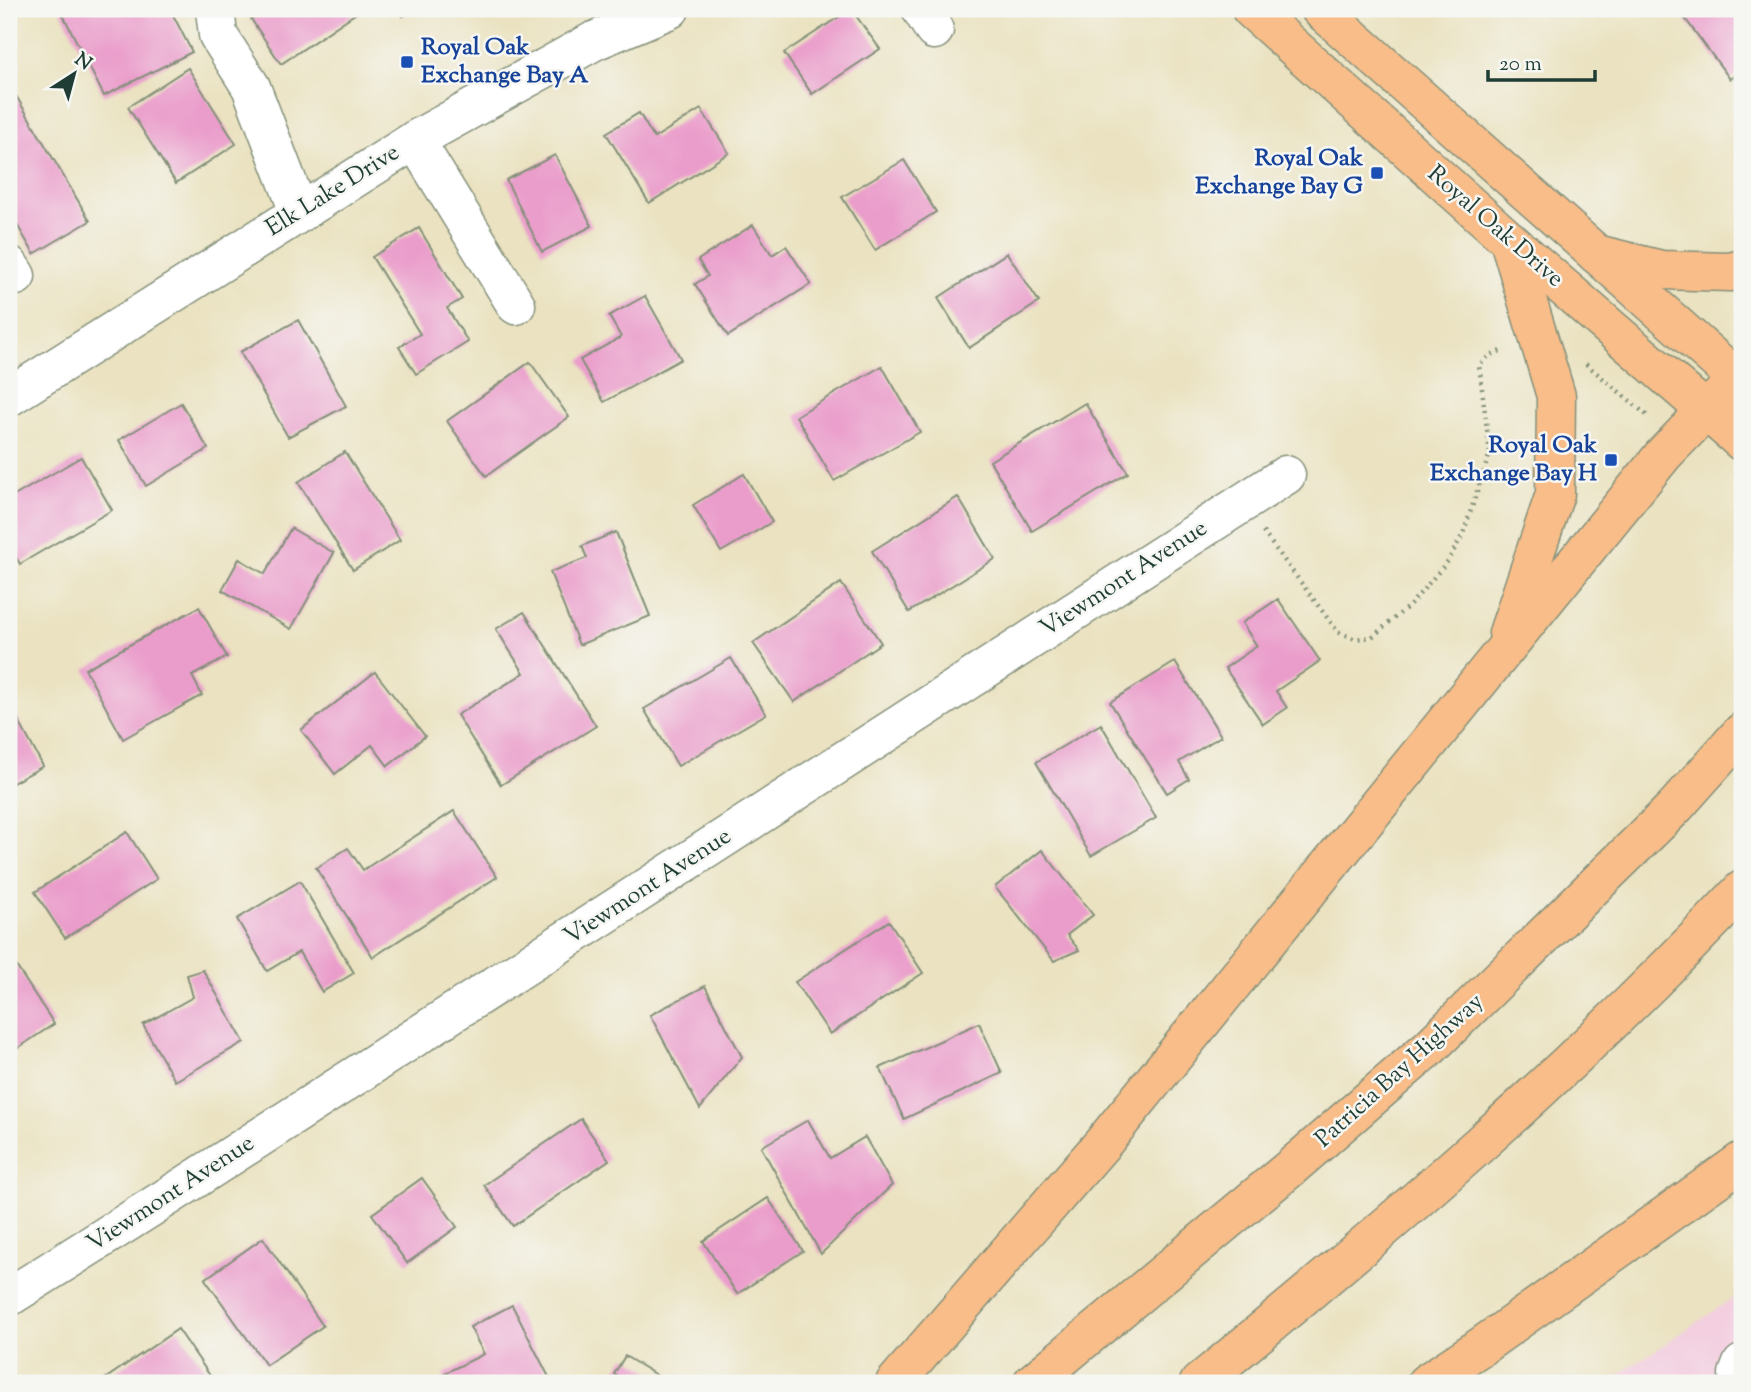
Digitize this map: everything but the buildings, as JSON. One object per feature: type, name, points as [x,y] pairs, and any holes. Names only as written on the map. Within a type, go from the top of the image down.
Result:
[{"type":"main road","name":"Royal Oak Drive","points":[[1251,9],[1509,240],[1742,442]]},
{"type":"main road","name":"Royal Oak Drive","points":[[1320,9],[1596,254],[1741,378]]},
{"type":"main road","points":[[1500,657],[1555,494],[1556,396],[1509,240]]},
{"type":"main road","points":[[1596,254],[1661,270],[1730,272],[1742,269]]},
{"type":"main road","points":[[895,1383],[1112,1132],[1664,454],[1706,409],[1741,378]]},
{"type":"main road","name":"Patricia Bay Highway","points":[[1032,1383],[1289,1170],[1430,1047],[1674,808],[1742,732]]},
{"type":"main road","points":[[1199,1383],[1394,1222],[1540,1091],[1677,960],[1742,890]]},
{"type":"main road","points":[[1426,1383],[1742,1161]]},
{"type":"main road","points":[[1479,1348],[1581,1295],[1742,1188]]},
{"type":"street","points":[[215,9],[218,35],[251,87],[299,212]]},
{"type":"street","name":"Elk Lake Drive","points":[[9,397],[415,140],[594,41],[670,9]]},
{"type":"street","points":[[415,140],[516,305]]},
{"type":"street","name":"Viewmont Avenue","points":[[9,1297],[1286,475]]},
{"type":"path","points":[[1241,503],[1338,632],[1355,639],[1372,637],[1410,605],[1448,561],[1462,534],[1490,453],[1479,365],[1489,356],[1508,348]]},
{"type":"path","points":[[1585,363],[1647,416]]},
{"type":"shaded area","points":[[1742,1292],[1742,1383],[1607,1383]]},
{"type":"place","name":"Royal Oak Exchange Bay A","points":[[407,62]]},
{"type":"place","name":"Royal Oak Exchange Bay G","points":[[1377,173]]},
{"type":"place","name":"Royal Oak Exchange Bay H","points":[[1611,460]]}]
